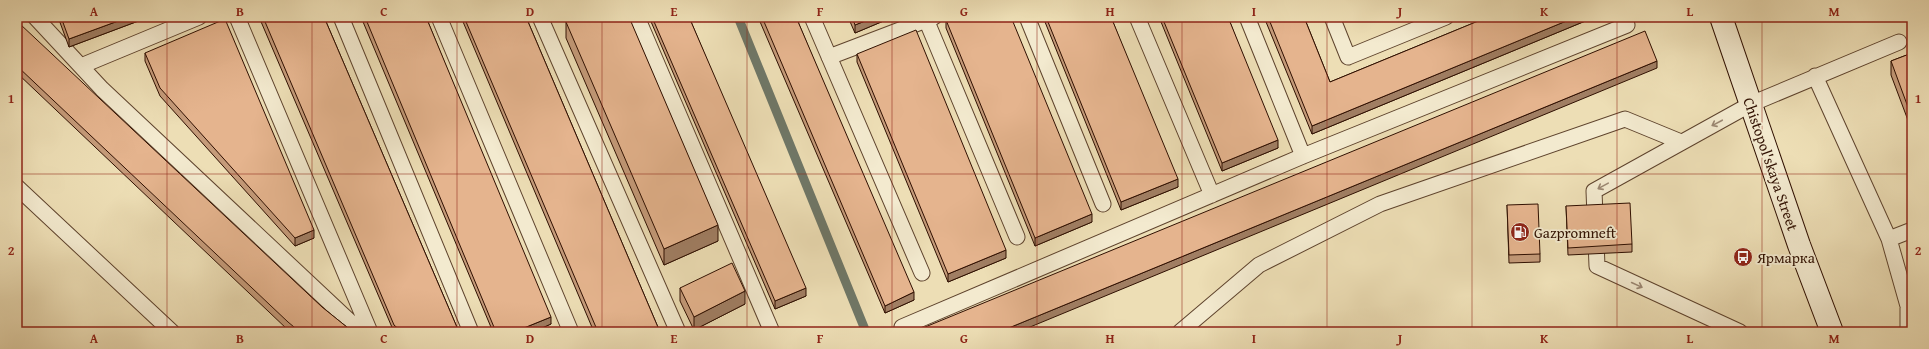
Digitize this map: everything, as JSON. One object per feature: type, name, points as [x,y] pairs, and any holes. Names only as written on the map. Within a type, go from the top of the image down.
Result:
[{"type":"main road","name":"Chistopol'skaya Street","points":[[1721,17],[1799,245],[1832,332]]},
{"type":"lane","points":[[35,17],[108,94],[361,332]]},
{"type":"lane","points":[[80,66],[199,17]]},
{"type":"lane","points":[[236,17],[370,332]]},
{"type":"lane","points":[[341,17],[471,332]]},
{"type":"lane","points":[[439,17],[571,332]]},
{"type":"lane","points":[[540,17],[678,332]]},
{"type":"lane","points":[[636,17],[772,332]]},
{"type":"lane","points":[[812,17],[922,273]]},
{"type":"lane","points":[[1027,17],[1103,204]]},
{"type":"lane","points":[[1137,17],[1212,195]]},
{"type":"lane","points":[[1247,17],[1303,156]]},
{"type":"lane","points":[[1332,17],[1348,57],[1446,17]]},
{"type":"lane","points":[[829,57],[929,18],[1017,237]]},
{"type":"lane","points":[[902,327],[1303,156],[1627,25]]},
{"type":"lane","points":[[1740,332],[1597,266],[1594,191],[1751,104],[1899,42]]},
{"type":"lane","points":[[1815,76],[1889,239],[1908,306],[1908,332]]},
{"type":"lane","points":[[1180,332],[1259,265],[1380,204],[1625,119],[1681,142]]},
{"type":"lane","points":[[17,187],[172,332]]},
{"type":"lane","points":[[1889,239],[1912,230]]},
{"type":"building","points":[[61,17],[129,17],[69,39]]},
{"type":"building","points":[[263,17],[324,17],[459,332],[402,332],[394,325]]},
{"type":"building","points":[[365,17],[426,17],[551,317],[514,332],[496,332]]},
{"type":"building","points":[[464,17],[526,17],[660,332],[598,332]]},
{"type":"building","points":[[577,17],[629,17],[718,225],[664,249],[566,22]]},
{"type":"building","points":[[652,17],[689,17],[806,288],[775,301]]},
{"type":"building","points":[[762,17],[796,17],[914,292],[885,306]]},
{"type":"building","points":[[852,17],[875,17],[855,25]]},
{"type":"building","points":[[953,17],[1011,17],[1092,214],[1035,238],[946,20]]},
{"type":"building","points":[[1046,17],[1111,17],[1178,179],[1121,202]]},
{"type":"building","points":[[1162,17],[1228,17],[1278,140],[1222,163]]},
{"type":"building","points":[[1268,17],[1304,17],[1330,82],[1488,17],[1576,17],[1312,126]]},
{"type":"building","points":[[225,19],[314,230],[295,238],[160,88],[145,53]]},
{"type":"building","points":[[20,24],[322,307],[353,332],[300,332],[288,322],[17,66],[17,27]]},
{"type":"building","points":[[916,30],[1006,250],[948,274],[857,54]]},
{"type":"building","points":[[1645,31],[1657,61],[999,332],[913,332]]},
{"type":"building","points":[[1912,53],[1912,118],[1891,61]]},
{"type":"building","points":[[1630,203],[1632,244],[1568,248],[1566,206]]},
{"type":"building","points":[[1538,204],[1540,254],[1509,255],[1507,205]]},
{"type":"building","points":[[732,263],[745,291],[694,317],[680,288]]},
{"type":"waterway","points":[[738,17],[866,332]]},
{"type":"place","name":"Gazpromneft","points":[[1520,232]]},
{"type":"place","name":"Ярмарка","points":[[1743,257]]}]
